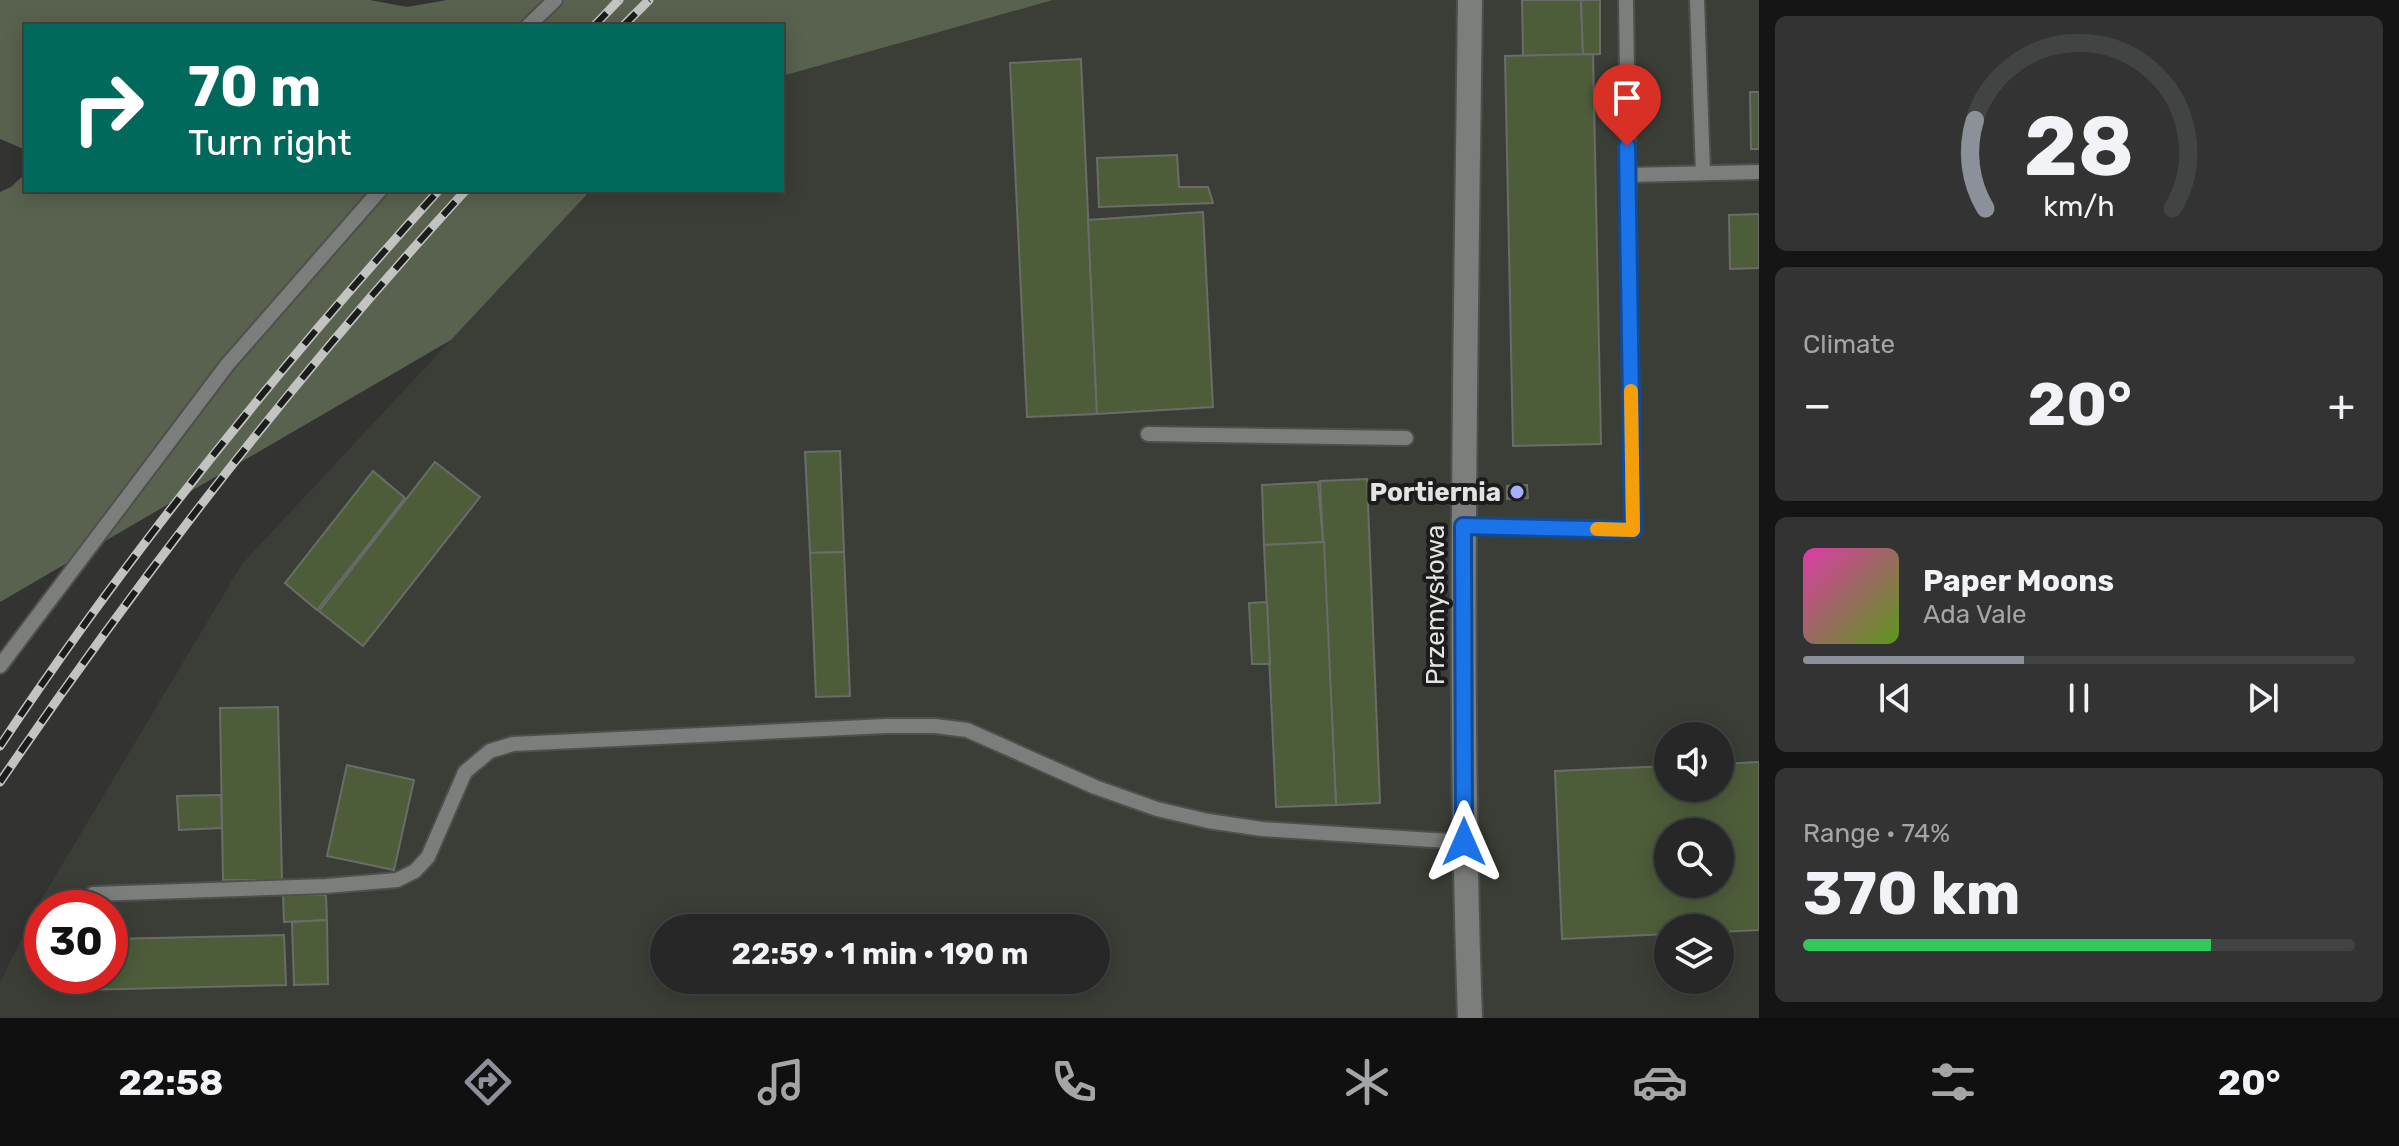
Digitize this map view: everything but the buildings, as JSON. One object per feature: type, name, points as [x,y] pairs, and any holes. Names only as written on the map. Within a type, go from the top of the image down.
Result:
[{"type":"street","name":"Przemysłowa","points":[[1470,0],[1463,526],[1464,842],[1470,1018]]},
{"type":"lane","points":[[530,24],[555,0]]},
{"type":"lane","points":[[1463,526],[1633,530],[1626,0]]},
{"type":"lane","points":[[1697,0],[1703,173]]},
{"type":"lane","points":[[1628,175],[1759,172]]},
{"type":"lane","points":[[0,666],[227,365],[378,192]]},
{"type":"lane","points":[[1148,434],[1406,438]]},
{"type":"lane","points":[[128,893],[326,886],[397,880],[415,871],[428,857],[465,772],[490,751],[513,744],[886,726],[935,726],[967,730],[1095,787],[1157,809],[1208,821],[1262,829],[1464,842]]},
{"type":"shaded area","points":[[780,0],[1759,0],[1759,1018],[0,1018],[0,983],[24,934],[24,994],[128,994],[128,890],[47,890],[242,564],[589,192],[784,192],[784,24],[780,24]]},
{"type":"green space","points":[[0,0],[370,0],[407,7],[447,0],[1053,0],[784,75],[784,24],[24,24],[24,149],[0,139]]},
{"type":"green space","points":[[24,175],[24,192],[589,192],[451,340],[0,602],[0,192]]},
{"type":"railway","points":[[596,24],[619,0]]},
{"type":"railway","points":[[625,24],[649,0]]},
{"type":"railway","points":[[0,746],[102,601],[209,460],[322,323],[437,192]]},
{"type":"railway","points":[[0,782],[109,628],[222,478],[341,332],[464,192]]},
{"type":"slow traffic","points":[[1597,529],[1633,530],[1631,391]]},
{"type":"place","name":"Portiernia","points":[[1517,492]]},
{"type":"route","points":[[1464,842],[1463,526],[1633,530],[1627,146]]}]
